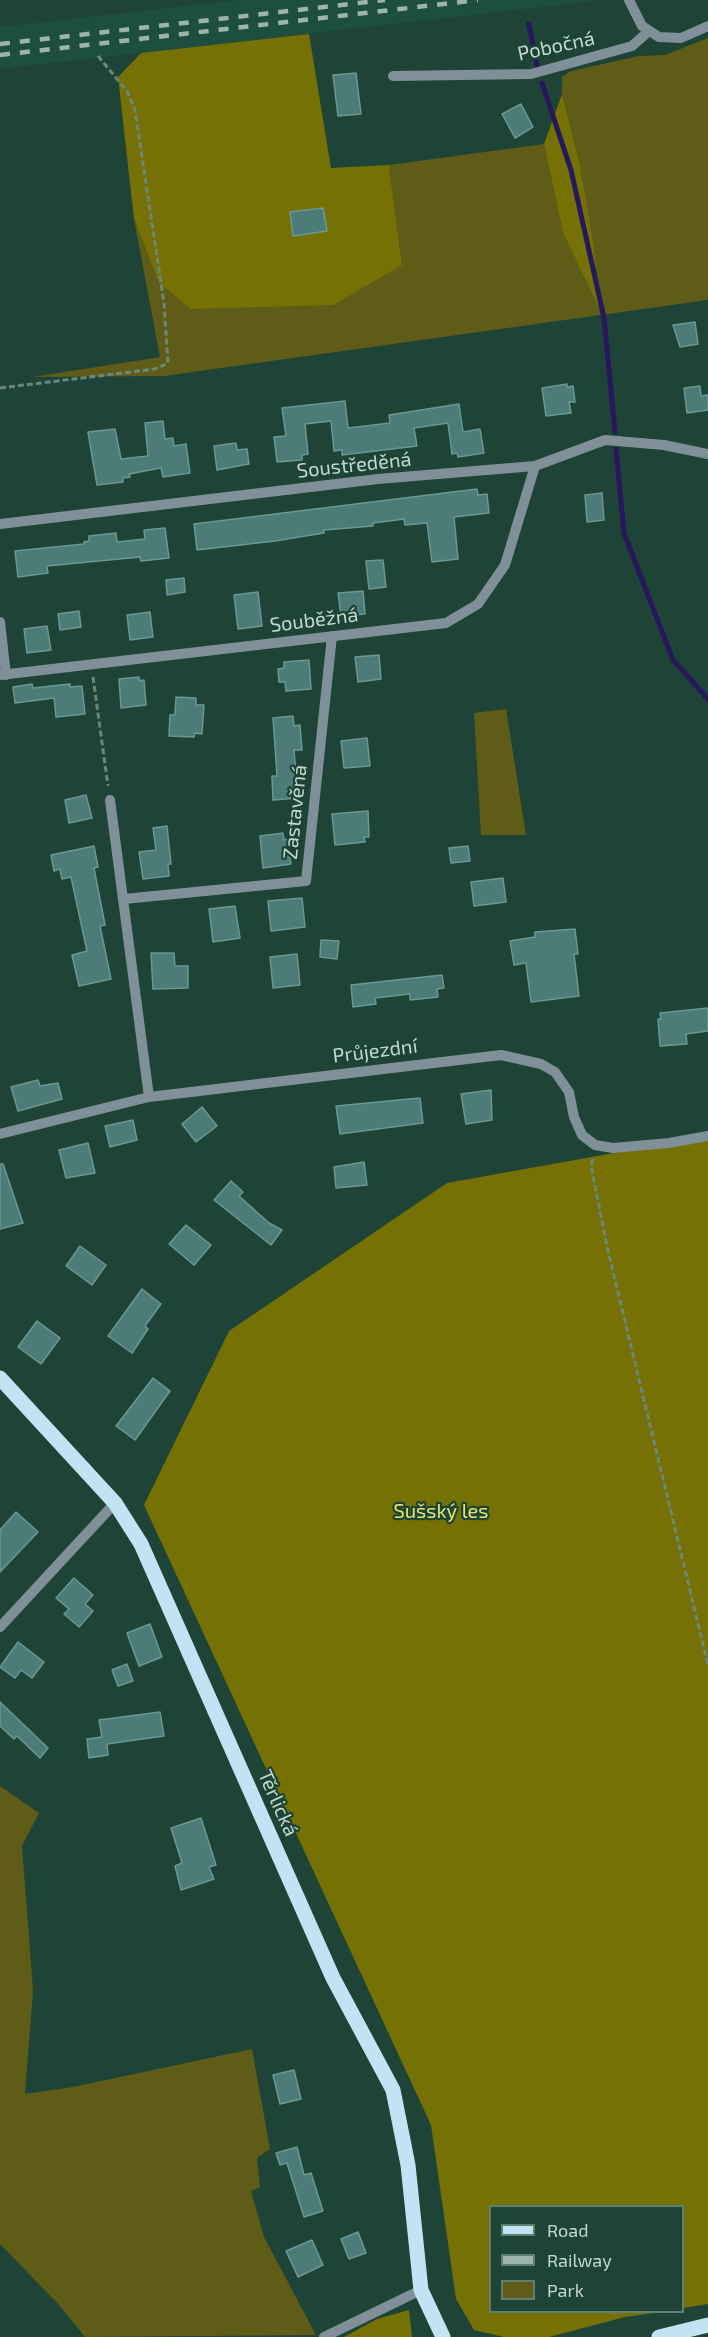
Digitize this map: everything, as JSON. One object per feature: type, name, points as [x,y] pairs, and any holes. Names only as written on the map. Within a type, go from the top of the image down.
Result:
[{"type":"main road","name":"Těrlická","points":[[0,1378],[115,1503],[141,1545],[333,1978],[393,2090],[407,2154],[421,2290],[443,2337]]},
{"type":"main road","points":[[659,2337],[708,2325]]},
{"type":"street","points":[[629,0],[633,12],[649,31],[659,37],[681,38],[708,26]]},
{"type":"street","name":"Pobočná","points":[[393,76],[531,74],[632,46],[649,31]]},
{"type":"street","name":"Soustředěná","points":[[0,524],[378,479],[535,466],[605,440],[664,445],[708,454]]},
{"type":"street","name":"Souběžná","points":[[3,675],[446,623],[478,604],[505,566],[535,466]]},
{"type":"street","points":[[0,622],[3,675]]},
{"type":"street","name":"Zastavěná","points":[[124,899],[306,881],[332,636]]},
{"type":"street","points":[[110,800],[149,1097]]},
{"type":"street","name":"Průjezdní","points":[[0,1134],[149,1097],[501,1055],[541,1064],[555,1072],[568,1092],[574,1118],[582,1135],[596,1146]]},
{"type":"street","points":[[596,1146],[613,1148],[669,1143],[708,1136]]},
{"type":"street","points":[[0,1627],[115,1503]]},
{"type":"street","points":[[324,2337],[421,2290]]},
{"type":"path","points":[[0,388],[155,369],[168,363],[164,303],[135,110],[127,91],[98,56]]},
{"type":"path","points":[[91,664],[110,800]]},
{"type":"path","points":[[596,1146],[591,1166],[608,1251],[708,1665]]},
{"type":"shaded area","points":[[238,0],[603,0],[0,69],[0,27]]},
{"type":"green space","points":[[309,34],[331,168],[389,165],[402,265],[333,305],[191,309],[159,283],[134,219],[118,77],[141,53]]},
{"type":"green space","points":[[708,38],[708,300],[164,376],[33,377],[160,357],[134,219],[159,282],[402,265],[389,165],[544,144],[563,233],[599,305],[594,246],[580,165],[562,94],[562,77],[571,71],[639,56],[665,55]]},
{"type":"green space","points":[[562,94],[580,165],[594,246],[599,307],[563,233],[544,144]]},
{"type":"green space","points":[[506,709],[526,835],[481,835],[474,713]]},
{"type":"green space","name":"Sušský les","points":[[708,1136],[708,2304],[684,2308],[684,2205],[489,2205],[489,2313],[654,2313],[625,2317],[549,2337],[504,2337],[474,2330],[456,2299],[431,2125],[144,1505],[229,1331],[447,1183]]},
{"type":"green space","points":[[0,1786],[39,1813],[22,1846],[33,1990],[25,2094],[73,2087],[252,2049],[270,2149],[257,2158],[260,2187],[251,2191],[264,2237],[316,2335],[85,2337],[59,2305],[0,2244]]},
{"type":"green space","points":[[409,2310],[412,2337],[344,2337],[377,2319]]},
{"type":"building","points":[[356,73],[361,114],[338,116],[333,75]]},
{"type":"building","points":[[521,104],[533,127],[515,138],[502,114]]},
{"type":"building","points":[[323,208],[327,231],[293,236],[290,212]]},
{"type":"building","points":[[695,322],[698,344],[680,347],[673,325]]},
{"type":"building","points":[[567,384],[567,387],[573,386],[575,402],[569,402],[571,413],[546,416],[542,388]]},
{"type":"building","points":[[700,386],[701,396],[708,395],[708,410],[687,413],[684,388]]},
{"type":"building","points":[[345,401],[348,428],[390,423],[389,415],[459,404],[463,432],[480,429],[484,453],[458,457],[457,453],[452,454],[448,423],[414,428],[417,446],[342,455],[342,450],[334,451],[331,421],[305,424],[308,454],[302,455],[302,460],[277,462],[274,437],[286,436],[282,408]]},
{"type":"building","points":[[163,421],[165,439],[173,438],[174,446],[186,444],[190,473],[163,477],[161,468],[129,474],[130,477],[123,478],[123,482],[97,485],[88,432],[115,429],[121,459],[148,456],[145,423]]},
{"type":"building","points":[[236,443],[237,450],[247,449],[249,464],[217,470],[214,446]]},
{"type":"building","points":[[477,489],[478,495],[487,494],[489,513],[454,517],[458,559],[432,562],[427,523],[405,525],[404,519],[373,523],[373,526],[324,530],[324,533],[275,541],[197,550],[194,524]]},
{"type":"building","points":[[602,493],[604,520],[587,522],[585,495]]},
{"type":"building","points":[[165,528],[169,558],[141,561],[140,557],[47,566],[48,573],[18,577],[15,551],[84,544],[89,541],[89,536],[116,533],[117,542],[145,539],[144,530]]},
{"type":"building","points":[[383,560],[386,587],[369,589],[366,561]]},
{"type":"building","points":[[184,578],[185,592],[167,595],[166,580]]},
{"type":"building","points":[[363,591],[365,614],[341,616],[338,593]]},
{"type":"building","points":[[258,592],[262,626],[238,629],[234,595]]},
{"type":"building","points":[[79,611],[81,627],[60,630],[58,614]]},
{"type":"building","points":[[150,612],[153,637],[130,640],[127,615]]},
{"type":"building","points":[[47,626],[51,650],[27,653],[24,629]]},
{"type":"building","points":[[379,655],[381,679],[358,682],[355,657]]},
{"type":"building","points":[[309,660],[311,689],[286,691],[285,682],[279,682],[278,669],[284,668],[284,662]]},
{"type":"building","points":[[139,677],[140,681],[144,680],[146,705],[121,708],[119,679]]},
{"type":"building","points":[[32,684],[33,688],[70,684],[70,687],[82,686],[85,714],[56,717],[54,698],[15,703],[13,687]]},
{"type":"building","points":[[176,697],[196,698],[196,705],[204,705],[202,734],[195,733],[194,737],[169,736],[170,715],[175,715]]},
{"type":"building","points":[[293,716],[294,726],[300,725],[302,750],[294,750],[298,798],[273,800],[272,776],[277,776],[273,718]]},
{"type":"building","points":[[367,738],[370,766],[344,768],[341,741]]},
{"type":"building","points":[[86,795],[92,818],[69,823],[65,800]]},
{"type":"building","points":[[368,811],[369,837],[364,837],[365,842],[335,845],[332,814]]},
{"type":"building","points":[[167,826],[171,864],[168,864],[169,876],[143,879],[139,852],[156,850],[153,828]]},
{"type":"building","points":[[283,833],[284,840],[287,839],[291,864],[263,868],[260,836]]},
{"type":"building","points":[[94,846],[98,867],[94,868],[105,925],[100,926],[111,979],[79,986],[72,955],[87,951],[71,877],[62,879],[60,869],[54,871],[51,855]]},
{"type":"building","points":[[468,846],[470,861],[451,863],[449,848]]},
{"type":"building","points":[[503,878],[506,902],[474,906],[471,882]]},
{"type":"building","points":[[302,898],[305,927],[271,931],[268,901]]},
{"type":"building","points":[[235,906],[240,938],[213,942],[209,909]]},
{"type":"building","points":[[575,929],[578,954],[574,954],[579,996],[531,1002],[526,963],[514,965],[510,941],[535,937],[535,932]]},
{"type":"building","points":[[321,940],[339,941],[337,959],[320,957]]},
{"type":"building","points":[[151,953],[174,953],[175,966],[188,966],[188,988],[153,989]]},
{"type":"building","points":[[297,954],[300,985],[273,988],[270,957]]},
{"type":"building","points":[[442,975],[444,988],[437,989],[438,997],[410,1000],[410,994],[375,998],[376,1004],[353,1007],[351,985]]},
{"type":"building","points":[[708,1008],[708,1031],[686,1034],[687,1044],[660,1046],[658,1019],[661,1019],[660,1013]]},
{"type":"building","points":[[38,1080],[40,1086],[58,1083],[62,1099],[18,1111],[11,1087]]},
{"type":"building","points":[[491,1090],[492,1120],[466,1124],[461,1094]]},
{"type":"building","points":[[420,1098],[423,1123],[340,1134],[336,1106]]},
{"type":"building","points":[[202,1107],[217,1126],[196,1142],[182,1124]]},
{"type":"building","points":[[133,1120],[137,1140],[110,1147],[105,1126]]},
{"type":"building","points":[[88,1143],[95,1173],[66,1178],[59,1150]]},
{"type":"building","points":[[364,1162],[367,1185],[336,1188],[334,1167]]},
{"type":"building","points":[[0,1164],[3,1164],[23,1223],[0,1229]]},
{"type":"building","points":[[231,1181],[243,1192],[239,1196],[269,1223],[282,1230],[271,1245],[214,1200]]},
{"type":"building","points":[[186,1225],[211,1245],[194,1265],[169,1244]]},
{"type":"building","points":[[80,1246],[106,1265],[92,1285],[66,1266]]},
{"type":"building","points":[[142,1289],[161,1304],[145,1326],[148,1329],[132,1353],[108,1336]]},
{"type":"building","points":[[37,1321],[60,1338],[41,1364],[18,1347]]},
{"type":"building","points":[[153,1378],[170,1391],[135,1440],[116,1426]]},
{"type":"building","points":[[16,1512],[38,1532],[0,1572],[0,1530]]},
{"type":"building","points":[[74,1578],[93,1595],[85,1604],[93,1611],[79,1627],[64,1614],[69,1609],[56,1598]]},
{"type":"building","points":[[150,1624],[162,1657],[139,1666],[127,1633]]},
{"type":"building","points":[[18,1642],[44,1662],[32,1678],[21,1670],[15,1678],[0,1667]]},
{"type":"building","points":[[127,1664],[133,1681],[118,1686],[112,1670]]},
{"type":"building","points":[[0,1702],[48,1748],[40,1758],[17,1736],[14,1739],[0,1726]]},
{"type":"building","points":[[160,1712],[164,1736],[107,1744],[108,1755],[89,1758],[87,1739],[102,1737],[99,1720]]},
{"type":"building","points":[[201,1818],[216,1865],[209,1867],[214,1879],[181,1890],[175,1866],[182,1863],[171,1828]]},
{"type":"building","points":[[294,2070],[301,2099],[280,2104],[273,2075]]},
{"type":"building","points":[[297,2147],[304,2175],[311,2173],[323,2211],[304,2217],[287,2163],[280,2165],[276,2153]]},
{"type":"building","points":[[358,2232],[366,2253],[349,2259],[341,2239]]},
{"type":"building","points":[[312,2240],[323,2265],[298,2277],[286,2251]]},
{"type":"waterway","points":[[529,24],[537,66]]},
{"type":"waterway","points":[[542,83],[571,170],[604,318],[615,432]]},
{"type":"waterway","points":[[616,449],[624,533],[673,660],[708,699]]},
{"type":"railway","points":[[0,44],[385,0]]},
{"type":"railway","points":[[0,55],[478,0]]}]
